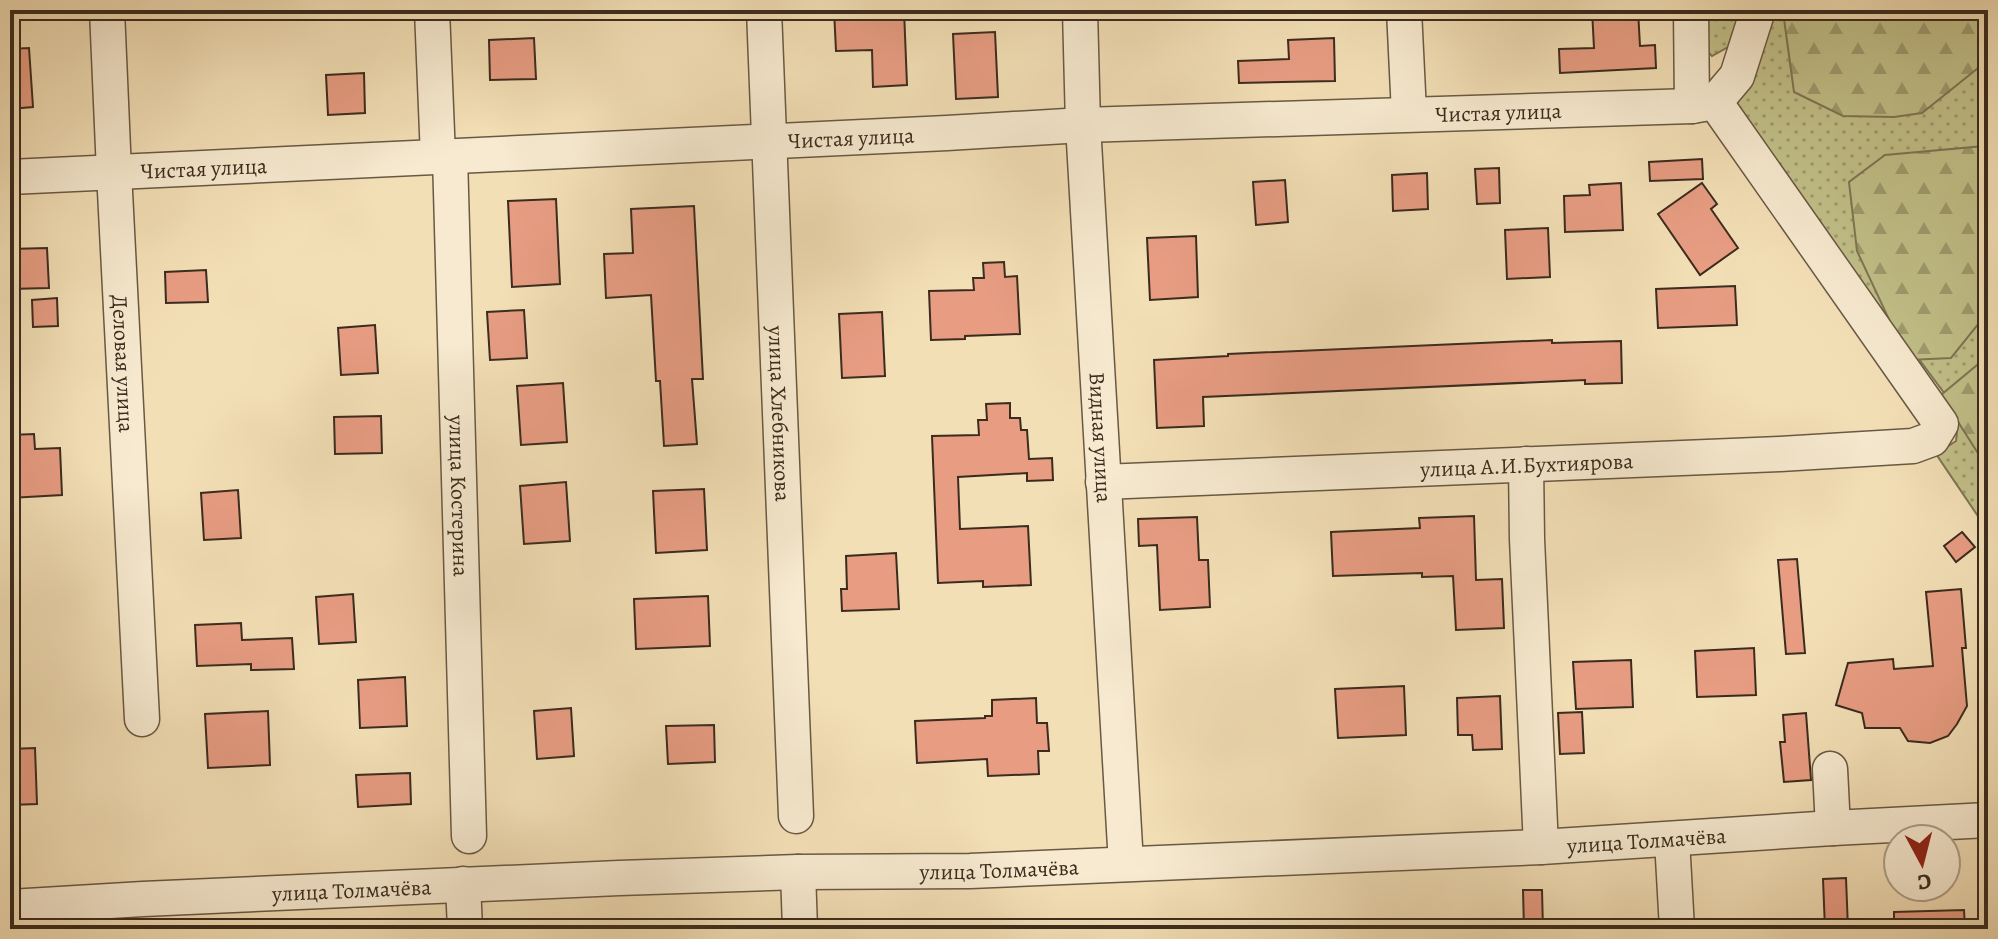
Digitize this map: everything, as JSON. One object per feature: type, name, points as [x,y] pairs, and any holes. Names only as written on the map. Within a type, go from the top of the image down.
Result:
[{"type":"street","name":"Деловая улица","points":[[107,10],[142,719]]},
{"type":"street","name":"улица Костерина","points":[[432,10],[444,156],[469,836]]},
{"type":"street","name":"улица Хлебникова","points":[[764,10],[796,816]]},
{"type":"street","name":"Видная улица","points":[[1080,10],[1083,125],[1126,864]]},
{"type":"street","points":[[1404,10],[1409,113]]},
{"type":"street","points":[[1691,10],[1704,104]]},
{"type":"street","points":[[1704,104],[1737,76],[1758,10]]},
{"type":"street","name":"Чистая улица","points":[[10,177],[1083,125],[1704,104]]},
{"type":"street","name":"улица А.И.Бухтиярова","points":[[1103,482],[1780,454],[1913,446],[1932,439],[1941,424],[1704,104]]},
{"type":"street","points":[[1526,464],[1541,847]]},
{"type":"street","points":[[1830,769],[1833,828]]},
{"type":"street","name":"улица Толмачёва","points":[[10,907],[144,914],[463,884],[798,872],[970,871],[1541,847],[1988,820]]},
{"type":"street","points":[[1672,840],[1677,929]]},
{"type":"street","points":[[798,872],[800,929]]},
{"type":"street","points":[[463,884],[465,929]]},
{"type":"green space","points":[[1703,10],[1741,10],[1728,47],[1712,56],[1703,47]]},
{"type":"green space","points":[[1768,10],[1988,10],[1988,531],[1936,454],[1956,441],[1959,413],[1726,100]]},
{"type":"green space","points":[[1788,10],[1988,10],[1988,71],[1978,68],[1922,113],[1894,117],[1843,116],[1794,92],[1784,19]]},
{"type":"green space","points":[[1988,128],[1988,312],[1951,358],[1908,360],[1857,251],[1849,182],[1885,155],[1984,146]]},
{"type":"green space","points":[[1988,356],[1988,469],[1941,395]]},
{"type":"building","points":[[834,10],[904,10],[907,85],[873,87],[872,50],[836,51]]},
{"type":"building","points":[[1592,10],[1638,10],[1640,46],[1655,45],[1656,68],[1560,73],[1559,49],[1594,48]]},
{"type":"building","points":[[995,32],[998,97],[956,99],[953,34]]},
{"type":"building","points":[[534,38],[536,79],[490,80],[489,40]]},
{"type":"building","points":[[1334,38],[1335,81],[1239,83],[1238,61],[1289,59],[1288,40]]},
{"type":"building","points":[[29,48],[33,107],[10,109],[10,49]]},
{"type":"building","points":[[364,73],[365,113],[328,115],[326,75]]},
{"type":"building","points":[[1702,159],[1703,179],[1650,181],[1649,162]]},
{"type":"building","points":[[1499,168],[1500,203],[1477,204],[1475,169]]},
{"type":"building","points":[[1427,173],[1428,209],[1393,211],[1392,175]]},
{"type":"building","points":[[1285,180],[1288,222],[1256,225],[1253,182]]},
{"type":"building","points":[[1621,183],[1623,230],[1565,232],[1564,196],[1590,195],[1589,185]]},
{"type":"building","points":[[1702,183],[1717,204],[1711,209],[1738,248],[1700,275],[1658,214]]},
{"type":"building","points":[[556,199],[560,284],[512,287],[508,201]]},
{"type":"building","points":[[694,206],[703,379],[692,379],[697,444],[664,446],[651,295],[606,298],[604,254],[633,253],[631,209]]},
{"type":"building","points":[[1548,228],[1550,277],[1507,279],[1505,230]]},
{"type":"building","points":[[1196,236],[1198,297],[1150,300],[1147,238]]},
{"type":"building","points":[[47,248],[49,288],[10,289],[10,249]]},
{"type":"building","points":[[1004,262],[1005,277],[1017,276],[1020,334],[931,340],[929,291],[974,290],[973,278],[984,278],[983,263]]},
{"type":"building","points":[[206,270],[208,302],[166,303],[165,272]]},
{"type":"building","points":[[1735,286],[1737,325],[1658,328],[1656,289]]},
{"type":"building","points":[[57,298],[58,326],[33,327],[32,300]]},
{"type":"building","points":[[524,310],[527,358],[490,360],[487,312]]},
{"type":"building","points":[[882,312],[885,376],[842,378],[839,314]]},
{"type":"building","points":[[375,325],[378,373],[341,375],[338,328]]},
{"type":"building","points":[[1552,340],[1552,343],[1621,341],[1622,383],[1585,384],[1585,380],[1203,397],[1204,426],[1157,428],[1154,360]]},
{"type":"building","points":[[563,383],[567,442],[521,445],[517,386]]},
{"type":"building","points":[[1010,403],[1010,418],[1020,418],[1021,430],[1027,430],[1029,459],[1052,458],[1053,480],[1027,481],[1027,473],[958,477],[960,529],[1028,526],[1031,585],[983,587],[983,581],[938,583],[932,436],[979,435],[978,420],[987,420],[986,404]]},
{"type":"building","points":[[381,416],[382,453],[335,454],[334,417]]},
{"type":"building","points":[[34,434],[35,449],[60,448],[62,495],[10,498],[10,435]]},
{"type":"building","points":[[566,482],[570,541],[524,544],[520,486]]},
{"type":"building","points":[[704,489],[707,550],[656,553],[653,491]]},
{"type":"building","points":[[238,490],[241,538],[204,540],[201,493]]},
{"type":"building","points":[[1474,516],[1476,580],[1502,579],[1504,628],[1456,630],[1453,576],[1422,577],[1422,573],[1333,576],[1331,532],[1420,528],[1419,518]]},
{"type":"building","points":[[1197,517],[1199,560],[1208,560],[1210,607],[1160,610],[1157,545],[1139,546],[1138,519]]},
{"type":"building","points":[[1962,532],[1975,547],[1956,562],[1944,546]]},
{"type":"building","points":[[896,553],[899,609],[842,611],[841,589],[847,589],[846,556]]},
{"type":"building","points":[[1797,559],[1805,653],[1786,654],[1778,560]]},
{"type":"building","points":[[1961,589],[1967,706],[1948,736],[1930,743],[1908,741],[1900,728],[1865,728],[1862,713],[1836,705],[1848,663],[1893,659],[1894,669],[1933,666],[1926,592]]},
{"type":"building","points":[[353,594],[356,642],[319,644],[316,597]]},
{"type":"building","points":[[708,596],[710,646],[636,649],[634,599]]},
{"type":"building","points":[[241,623],[242,640],[292,638],[294,669],[251,670],[251,664],[197,666],[195,625]]},
{"type":"building","points":[[1754,648],[1756,695],[1697,697],[1695,651]]},
{"type":"building","points":[[1631,660],[1633,707],[1576,709],[1573,662]]},
{"type":"building","points":[[405,677],[407,726],[360,728],[358,680]]},
{"type":"building","points":[[1404,686],[1406,735],[1338,738],[1335,689]]},
{"type":"building","points":[[1500,696],[1502,749],[1473,750],[1472,735],[1458,735],[1457,698]]},
{"type":"building","points":[[1036,698],[1037,723],[1047,723],[1049,751],[1038,751],[1039,774],[988,776],[987,759],[917,763],[915,721],[985,718],[992,716],[992,700]]},
{"type":"building","points":[[571,708],[574,756],[537,759],[534,711]]},
{"type":"building","points":[[268,711],[270,765],[208,768],[205,714]]},
{"type":"building","points":[[1582,712],[1584,753],[1560,754],[1558,713]]},
{"type":"building","points":[[1806,713],[1811,780],[1784,782],[1780,742],[1785,742],[1783,715]]},
{"type":"building","points":[[714,725],[715,762],[668,764],[666,726]]},
{"type":"building","points":[[35,748],[37,804],[10,805],[10,749]]},
{"type":"building","points":[[410,773],[411,804],[358,807],[356,775]]},
{"type":"building","points":[[1846,878],[1848,929],[1825,929],[1823,879]]},
{"type":"building","points":[[1523,890],[1542,890],[1543,929],[1524,929]]},
{"type":"building","points":[[1964,910],[1965,929],[1894,929],[1894,912]]}]
